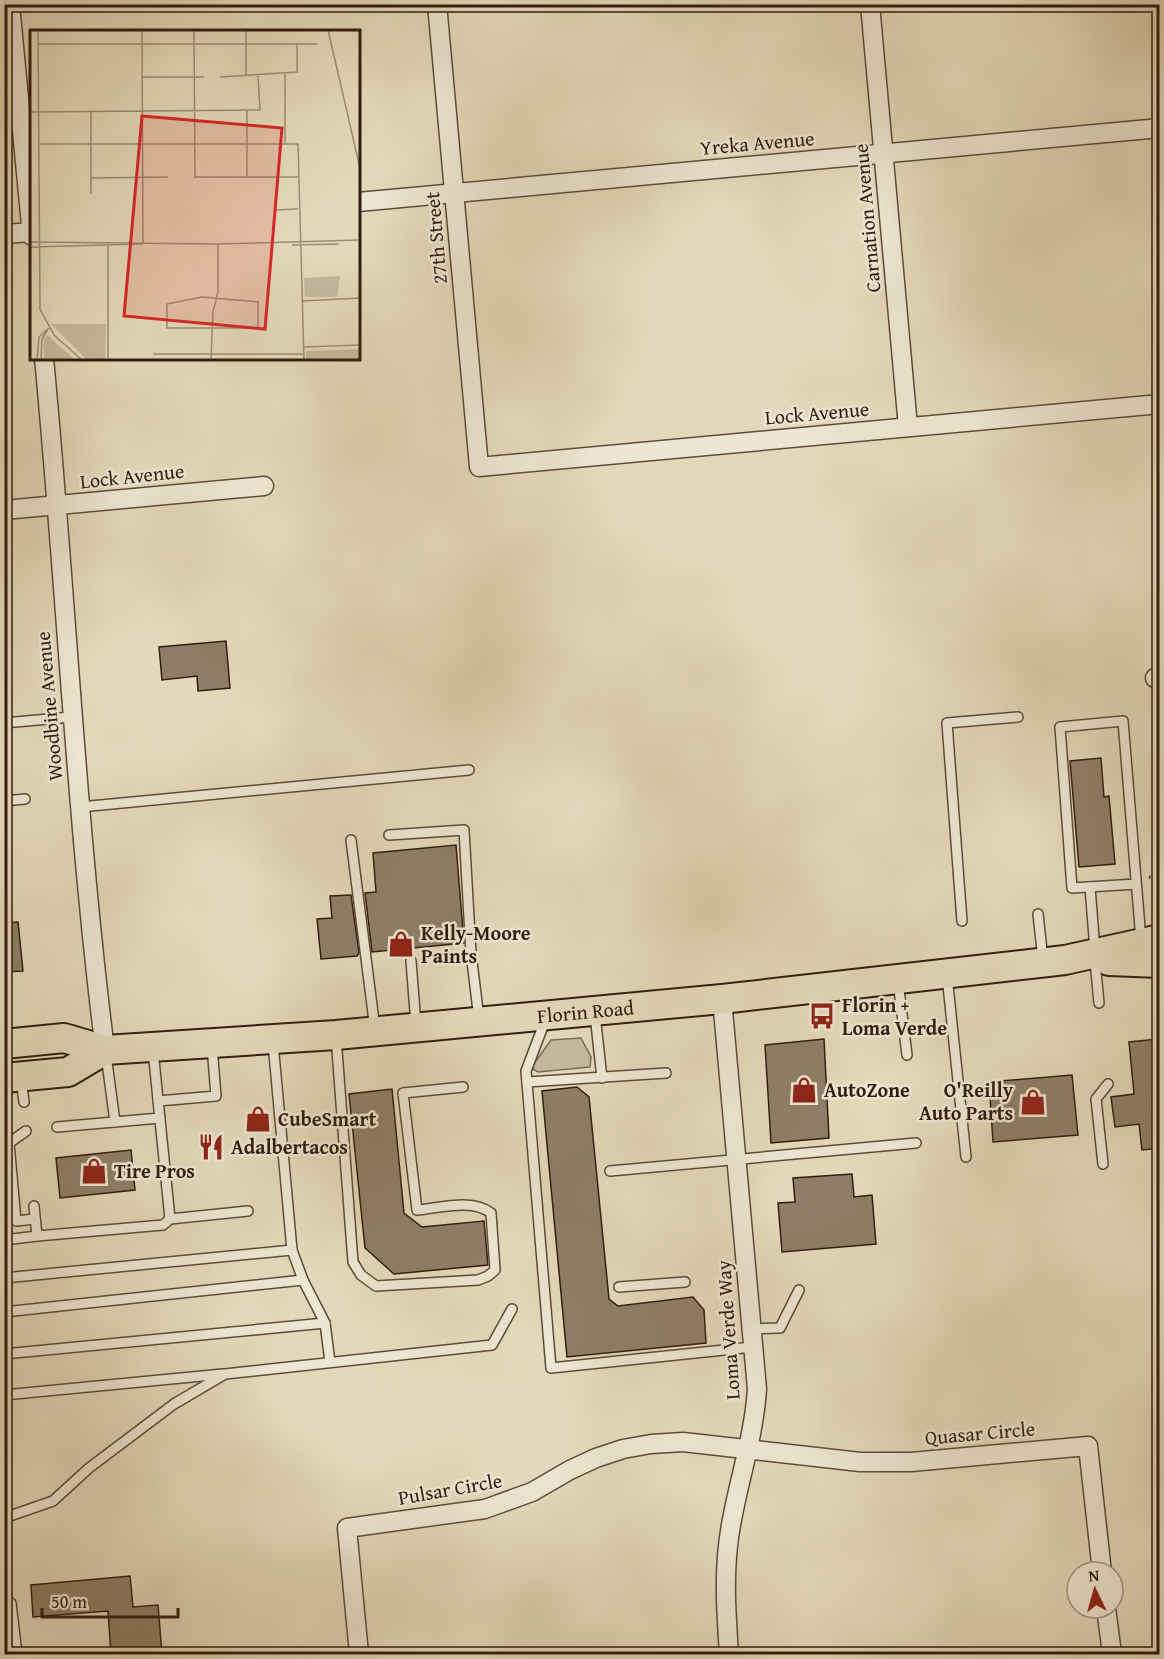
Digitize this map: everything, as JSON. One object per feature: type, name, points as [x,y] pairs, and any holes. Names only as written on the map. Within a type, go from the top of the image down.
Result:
[{"type":"main road","name":"Florin Road","points":[[4,1044],[64,1038],[105,1050],[336,1035],[722,999],[1095,957],[1153,948]]},
{"type":"main road","name":"Florin Road","points":[[16,1085],[68,1072],[105,1050]]},
{"type":"street","points":[[10,4],[30,222]]},
{"type":"street","name":"27th Street","points":[[436,4],[479,467]]},
{"type":"street","name":"Carnation Avenue","points":[[870,4],[908,427]]},
{"type":"street","name":"Yreka Avenue","points":[[360,202],[1160,128]]},
{"type":"street","points":[[4,234],[30,233]]},
{"type":"street","name":"Woodbine Avenue","points":[[44,360],[58,506],[71,717],[105,1050]]},
{"type":"street","name":"Lock Avenue","points":[[479,467],[1160,404]]},
{"type":"street","name":"Lock Avenue","points":[[4,510],[264,486]]},
{"type":"street","name":"Loma Verde Way","points":[[722,999],[757,1389],[755,1421],[738,1489],[726,1563],[729,1654]]},
{"type":"street","name":"Pulsar Circle","points":[[358,1654],[346,1528],[485,1509],[532,1492],[570,1470],[623,1449],[683,1442],[749,1451]]},
{"type":"street","name":"Quasar Circle","points":[[749,1451],[860,1462],[911,1462],[1088,1446],[1101,1560]]},
{"type":"street","points":[[1108,1620],[1112,1654]]},
{"type":"lane","points":[[4,723],[71,717]]},
{"type":"lane","points":[[962,921],[947,723],[1018,717]]},
{"type":"lane","points":[[1136,884],[1072,888],[1060,728],[1123,721],[1136,884],[1153,948]]},
{"type":"lane","points":[[80,807],[469,770]]},
{"type":"lane","points":[[4,801],[24,799]]},
{"type":"lane","points":[[389,836],[464,830],[471,953],[480,1022]]},
{"type":"lane","points":[[351,840],[375,1031]]},
{"type":"lane","points":[[1090,887],[1099,1003]]},
{"type":"lane","points":[[1038,914],[1054,961]]},
{"type":"lane","points":[[411,961],[416,1028]]},
{"type":"lane","points":[[947,973],[966,1157]]},
{"type":"lane","points":[[898,979],[907,1055]]},
{"type":"lane","points":[[594,1011],[602,1078]]},
{"type":"lane","points":[[546,1016],[526,1071],[551,1368],[752,1338],[780,1328],[799,1290]]},
{"type":"lane","points":[[336,1035],[353,1262],[361,1275],[376,1286],[478,1280],[488,1276],[495,1269],[491,1214],[485,1209],[476,1205],[417,1210],[403,1093],[463,1087]]},
{"type":"lane","points":[[273,1039],[292,1250],[303,1280],[325,1323],[330,1362]]},
{"type":"lane","points":[[158,1101],[216,1096],[212,1043]]},
{"type":"lane","points":[[153,1047],[170,1219]]},
{"type":"lane","points":[[105,1050],[115,1122]]},
{"type":"lane","points":[[527,1082],[666,1073]]},
{"type":"lane","points":[[1103,1164],[1096,1099],[1108,1084]]},
{"type":"lane","points":[[57,1127],[160,1118]]},
{"type":"lane","points":[[26,1131],[9,1143],[16,1221],[35,1218]]},
{"type":"lane","points":[[610,1171],[916,1143]]},
{"type":"lane","points":[[34,1206],[37,1236]]},
{"type":"lane","points":[[4,1240],[163,1225],[170,1219],[248,1211]]},
{"type":"lane","points":[[4,1278],[292,1250]]},
{"type":"lane","points":[[4,1312],[303,1280]]},
{"type":"lane","points":[[619,1287],[685,1282]]},
{"type":"lane","points":[[4,1395],[492,1345],[512,1309]]},
{"type":"lane","points":[[4,1354],[325,1323]]},
{"type":"lane","points":[[4,1518],[53,1501],[89,1468],[174,1404],[225,1374]]},
{"type":"lane","points":[[4,1604],[11,1603],[16,1654]]},
{"type":"shaded area","points":[[581,1038],[591,1057],[590,1067],[538,1072],[533,1069],[533,1065],[551,1040]]},
{"type":"building","points":[[226,641],[230,688],[198,691],[197,676],[162,680],[159,647]]},
{"type":"building","points":[[1101,758],[1104,797],[1109,796],[1115,864],[1079,867],[1070,761]]},
{"type":"building","points":[[456,845],[464,943],[372,952],[365,893],[376,892],[373,853]]},
{"type":"building","points":[[351,895],[359,953],[357,956],[321,959],[317,919],[332,918],[330,896]]},
{"type":"building","points":[[18,922],[23,971],[4,972],[4,923]]},
{"type":"building","points":[[824,1039],[829,1138],[771,1143],[765,1045]]},
{"type":"building","points":[[1158,1039],[1160,1148],[1142,1150],[1139,1124],[1115,1127],[1111,1097],[1134,1094],[1129,1042]]},
{"type":"building","points":[[1072,1075],[1078,1135],[993,1142],[989,1082]]},
{"type":"building","points":[[577,1087],[589,1097],[609,1299],[618,1306],[693,1297],[704,1310],[706,1343],[567,1357],[542,1091]]},
{"type":"building","points":[[392,1089],[404,1213],[422,1227],[484,1221],[488,1265],[394,1274],[365,1248],[349,1094]]},
{"type":"building","points":[[131,1150],[135,1190],[60,1198],[56,1158]]},
{"type":"building","points":[[852,1174],[854,1197],[872,1195],[876,1244],[782,1252],[778,1203],[795,1202],[793,1178]]},
{"type":"building","points":[[130,1576],[133,1607],[158,1605],[162,1654],[111,1654],[108,1611],[33,1617],[31,1585]]},
{"type":"place","name":"Kelly-Moore Paints","points":[[401,944]]},
{"type":"place","name":"Florin + Loma Verde","points":[[822,1016]]},
{"type":"place","name":"AutoZone","points":[[804,1090]]},
{"type":"place","name":"O'Reilly Auto Parts","points":[[1033,1102]]},
{"type":"place","name":"CubeSmart","points":[[258,1119]]},
{"type":"place","name":"Adalbertacos","points":[[211,1147]]},
{"type":"place","name":"Tire Pros","points":[[94,1171]]}]
